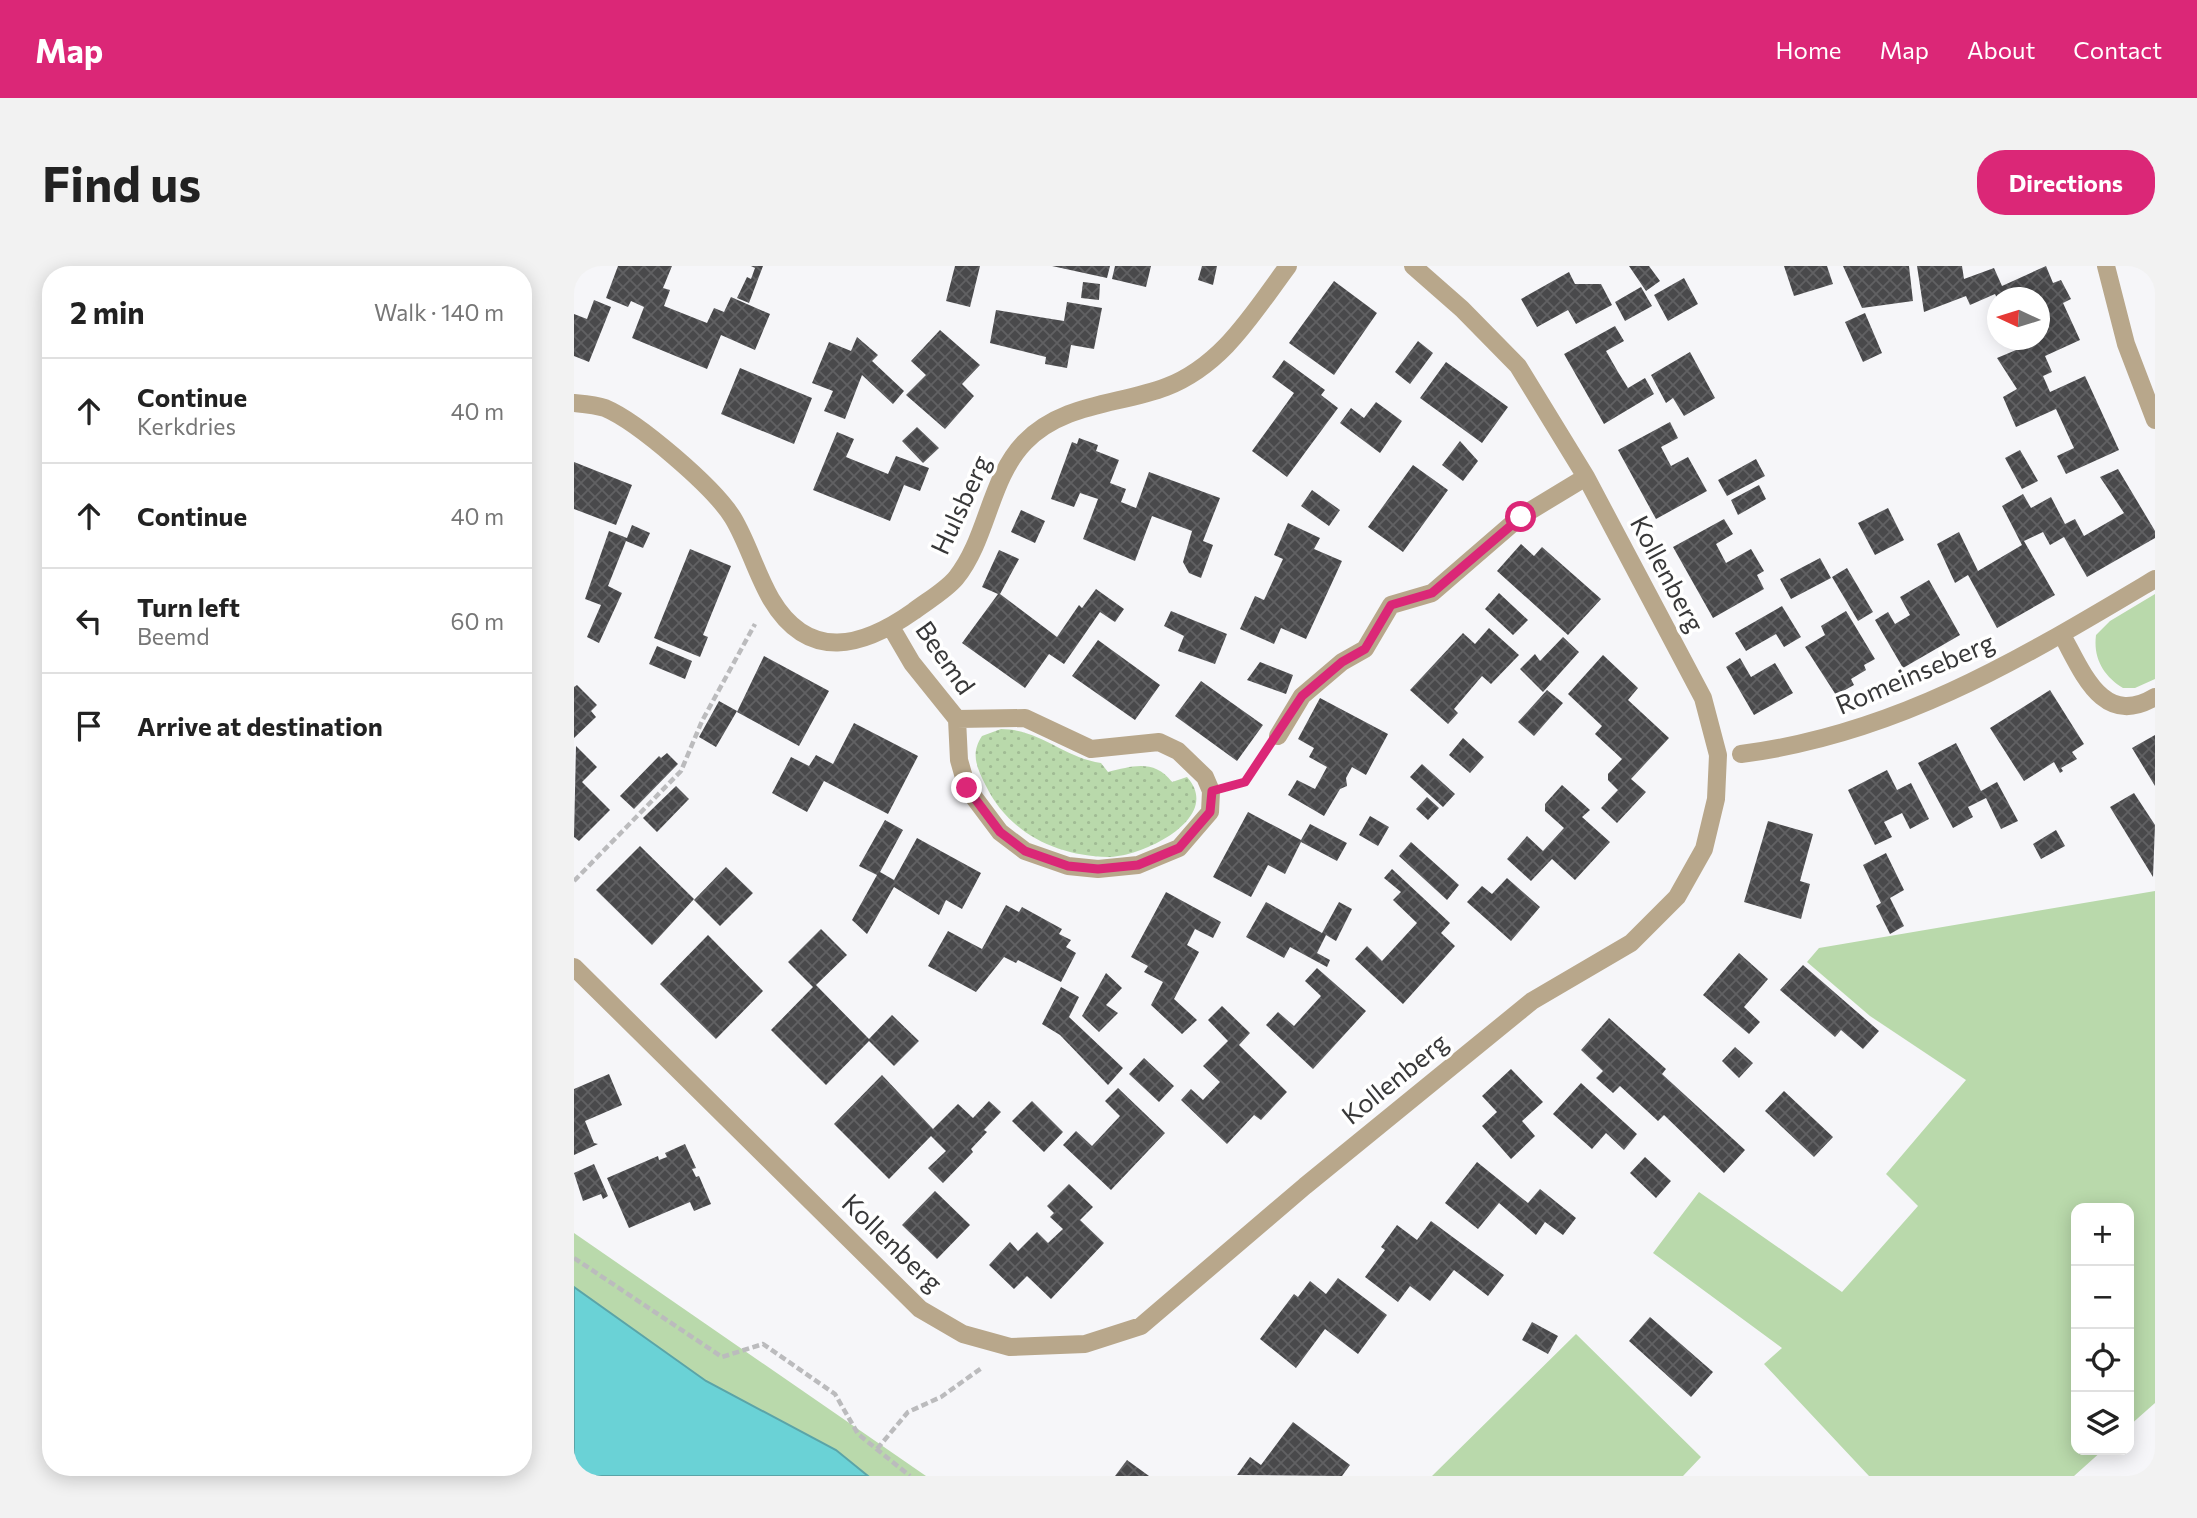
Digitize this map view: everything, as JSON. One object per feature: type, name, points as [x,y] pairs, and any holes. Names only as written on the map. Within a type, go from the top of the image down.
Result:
[{"type":"street","name":"Hulsberg","points":[[574,403],[603,407],[634,423],[708,488],[731,515],[771,600],[797,630],[824,645],[858,642],[891,627],[956,578],[979,536],[1010,461],[1024,443],[1043,426],[1062,416],[1166,387],[1196,372],[1226,349],[1287,266]]},
{"type":"street","name":"Kollenberg","points":[[574,967],[920,1309],[963,1335],[1010,1347],[1085,1344],[1141,1326],[1305,1186],[1532,1001],[1631,943],[1677,897],[1704,849],[1716,799],[1718,755],[1713,728],[1703,698],[1586,477],[1518,366],[1462,309],[1413,266]]},
{"type":"street","points":[[2106,266],[2126,344],[2155,419]]},
{"type":"street","points":[[1278,736],[1302,696],[1342,662],[1365,649],[1391,605],[1432,593],[1521,517],[1586,477]]},
{"type":"street","name":"Romeinseberg","points":[[1741,754],[1836,737],[1894,718],[1968,686],[2062,635],[2155,579]]},
{"type":"street","name":"Beemd","points":[[891,627],[912,663],[957,719],[959,760],[967,788],[1000,832],[1025,851],[1068,866],[1098,869],[1138,865],[1179,848],[1210,812],[1212,791],[1205,777],[1178,751],[1159,742],[1091,749],[1025,719],[957,719]]},
{"type":"street","points":[[2062,635],[2089,683],[2104,699],[2122,708],[2143,704],[2155,697]]},
{"type":"path","points":[[574,881],[681,771],[702,721],[771,600]]},
{"type":"path","points":[[1212,791],[1245,782],[1278,736]]},
{"type":"path","points":[[574,1258],[722,1357],[764,1344],[835,1394],[858,1434],[910,1476]]},
{"type":"path","points":[[877,1449],[908,1412],[941,1398],[1010,1347]]},
{"type":"green space","points":[[2155,594],[2155,679],[2135,688],[2123,688],[2110,678],[2101,666],[2096,652],[2096,635],[2110,621]]},
{"type":"green space","points":[[1001,729],[1015,730],[1040,738],[1076,756],[1101,763],[1108,772],[1143,766],[1158,770],[1172,782],[1187,777],[1196,792],[1195,807],[1187,820],[1174,832],[1158,842],[1123,855],[1089,856],[1053,846],[1036,839],[1007,817],[980,773],[976,761],[978,743],[982,736]]},
{"type":"green space","points":[[2155,891],[2155,1403],[2134,1422],[2134,1203],[2071,1203],[2071,1455],[2097,1455],[2074,1476],[1869,1476],[1764,1364],[1782,1348],[1653,1253],[1699,1192],[1842,1292],[1918,1206],[1886,1174],[1966,1080],[1870,1016],[1807,962],[1819,948]]},
{"type":"green space","points":[[574,1233],[926,1476],[868,1476],[836,1450],[706,1381],[574,1287]]},
{"type":"green space","points":[[1576,1334],[1701,1457],[1683,1476],[1432,1476]]},
{"type":"water","points":[[574,1287],[706,1381],[836,1450],[868,1476],[580,1476],[574,1472]]},
{"type":"building","points":[[618,266],[672,266],[663,288],[670,290],[664,306],[707,323],[714,308],[724,312],[731,297],[770,314],[755,350],[721,335],[707,369],[632,338],[644,307],[631,301],[628,307],[606,298]]},
{"type":"building","points":[[751,266],[763,266],[749,303],[737,298],[747,277],[751,279],[755,268]]},
{"type":"building","points":[[955,266],[980,266],[970,307],[946,301]]},
{"type":"building","points":[[1052,266],[1110,266],[1107,278]]},
{"type":"building","points":[[1115,266],[1151,266],[1146,287],[1112,279]]},
{"type":"building","points":[[1202,266],[1217,266],[1213,285],[1198,280]]},
{"type":"building","points":[[1629,266],[1649,266],[1660,281],[1646,291]]},
{"type":"building","points":[[1784,266],[1827,266],[1833,284],[1794,296]]},
{"type":"building","points":[[1843,266],[1909,266],[1913,301],[1862,308]]},
{"type":"building","points":[[1917,266],[1962,266],[1964,279],[1994,268],[2002,286],[2046,266],[2053,283],[2061,280],[2071,299],[2063,303],[2080,340],[2045,356],[2052,372],[2043,376],[2050,392],[2085,376],[2119,450],[2066,474],[2057,456],[2074,448],[2056,409],[2016,427],[2003,397],[2017,389],[1997,358],[2016,350],[2050,350],[2050,287],[1987,287],[1987,298],[1970,305],[1966,296],[1924,312]]},
{"type":"building","points":[[1569,272],[1575,284],[1601,284],[1612,305],[1576,324],[1568,310],[1537,327],[1521,299]]},
{"type":"building","points":[[1684,278],[1698,304],[1668,321],[1654,295]]},
{"type":"building","points":[[1334,281],[1377,313],[1334,375],[1289,343]]},
{"type":"building","points":[[1083,282],[1100,284],[1099,300],[1081,298]]},
{"type":"building","points":[[1641,287],[1652,306],[1625,321],[1615,302]]},
{"type":"building","points":[[594,300],[611,307],[589,362],[574,356],[574,314],[587,319]]},
{"type":"building","points":[[1067,302],[1102,308],[1094,349],[1071,345],[1067,368],[1045,364],[1046,357],[990,343],[996,310],[1064,321]]},
{"type":"building","points":[[1865,313],[1882,353],[1863,362],[1845,322]]},
{"type":"building","points":[[1615,326],[1624,341],[1606,351],[1618,372],[1628,388],[1645,378],[1654,394],[1604,424],[1564,354]]},
{"type":"building","points":[[940,330],[980,365],[962,384],[974,396],[945,429],[906,395],[926,375],[911,361]]},
{"type":"building","points":[[857,337],[878,355],[872,361],[904,391],[893,404],[862,375],[845,419],[824,411],[833,391],[812,383],[829,342],[851,351]]},
{"type":"building","points":[[1418,341],[1433,353],[1410,384],[1395,372]]},
{"type":"building","points":[[1690,352],[1715,398],[1684,416],[1673,398],[1666,403],[1651,375]]},
{"type":"building","points":[[1284,360],[1325,390],[1321,395],[1338,408],[1287,477],[1252,451],[1294,393],[1272,377]]},
{"type":"building","points":[[1446,362],[1508,407],[1482,443],[1420,398]]},
{"type":"building","points":[[740,368],[812,398],[794,444],[721,414]]},
{"type":"building","points":[[1376,402],[1402,421],[1380,453],[1340,423],[1351,408],[1364,418]]},
{"type":"building","points":[[1670,422],[1678,438],[1661,447],[1671,466],[1688,457],[1707,491],[1656,519],[1618,450]]},
{"type":"building","points":[[917,427],[939,448],[923,463],[902,441]]},
{"type":"building","points":[[837,432],[854,439],[846,457],[888,474],[896,456],[929,468],[920,491],[904,485],[890,521],[813,490]]},
{"type":"building","points":[[1079,438],[1098,445],[1096,451],[1119,460],[1110,483],[1126,489],[1121,502],[1136,508],[1149,472],[1220,498],[1203,541],[1213,545],[1201,578],[1189,573],[1183,562],[1192,531],[1152,516],[1135,561],[1083,539],[1098,499],[1080,493],[1074,507],[1051,499],[1072,442],[1077,444]]},
{"type":"building","points":[[1460,441],[1478,461],[1463,481],[1442,465]]},
{"type":"building","points":[[2020,450],[2038,481],[2022,489],[2005,458]]},
{"type":"building","points":[[1756,459],[1765,476],[1727,496],[1718,480]]},
{"type":"building","points":[[574,462],[632,485],[616,525],[574,509]]},
{"type":"building","points":[[1413,465],[1448,490],[1403,552],[1368,527]]},
{"type":"building","points":[[2118,469],[2155,531],[2155,538],[2087,577],[2064,537],[2050,545],[2043,532],[2024,541],[2055,595],[1997,628],[1968,575],[1955,583],[1937,544],[1959,532],[1978,571],[2022,545],[2002,506],[2023,494],[2031,508],[2051,497],[2065,524],[2075,519],[2084,536],[2124,513],[2100,477]]},
{"type":"building","points":[[1759,485],[1766,499],[1738,515],[1731,500]]},
{"type":"building","points":[[1312,490],[1340,510],[1329,526],[1301,506]]},
{"type":"building","points":[[1888,508],[1904,540],[1875,555],[1858,523]]},
{"type":"building","points":[[1021,510],[1045,521],[1035,543],[1011,532]]},
{"type":"building","points":[[1724,519],[1733,534],[1716,544],[1726,563],[1751,549],[1764,571],[1757,575],[1764,589],[1713,618],[1673,547]]},
{"type":"building","points":[[1288,523],[1320,538],[1314,549],[1342,561],[1306,639],[1281,628],[1274,644],[1240,629],[1255,596],[1264,600],[1283,559],[1274,555]]},
{"type":"building","points":[[632,525],[650,533],[643,548],[626,541],[608,586],[622,593],[599,643],[587,637],[601,605],[585,599],[609,531],[627,538]]},
{"type":"building","points":[[1521,544],[1534,556],[1542,547],[1601,599],[1568,635],[1497,571]]},
{"type":"building","points":[[690,549],[731,566],[703,635],[708,637],[700,657],[654,638]]},
{"type":"building","points":[[999,550],[1019,559],[1000,594],[1057,637],[1079,605],[1082,608],[1096,589],[1124,609],[1115,622],[1100,612],[1064,664],[1049,654],[1025,688],[962,643],[998,594],[982,587]]},
{"type":"building","points":[[1820,558],[1831,578],[1791,599],[1780,579]]},
{"type":"building","points":[[1847,568],[1873,612],[1858,621],[1832,577]]},
{"type":"building","points":[[1929,580],[1960,635],[1903,668],[1875,620],[1888,612],[1895,624],[1910,615],[1900,597]]},
{"type":"building","points":[[1499,593],[1528,620],[1513,635],[1485,609]]},
{"type":"building","points":[[1782,606],[1801,637],[1784,647],[1776,634],[1746,651],[1735,633]]},
{"type":"building","points":[[1171,611],[1227,634],[1215,664],[1178,651],[1184,636],[1164,626]]},
{"type":"building","points":[[1846,611],[1875,659],[1864,665],[1866,670],[1851,679],[1854,685],[1836,695],[1805,647],[1825,635],[1821,626]]},
{"type":"building","points":[[1489,628],[1519,655],[1491,684],[1482,676],[1454,709],[1458,713],[1448,724],[1410,690],[1463,633],[1475,644]]},
{"type":"building","points":[[1563,637],[1579,652],[1543,692],[1520,669],[1535,654],[1540,661]]},
{"type":"building","points":[[1098,640],[1160,685],[1135,720],[1072,676]]},
{"type":"building","points":[[657,646],[692,661],[685,679],[649,664]]},
{"type":"building","points":[[1603,655],[1638,688],[1628,700],[1669,738],[1631,779],[1646,792],[1617,823],[1601,808],[1618,790],[1608,780],[1608,774],[1622,759],[1595,734],[1602,726],[1568,694]]},
{"type":"building","points":[[764,656],[829,691],[799,746],[737,712]]},
{"type":"building","points":[[1740,658],[1751,677],[1775,663],[1793,693],[1754,715],[1726,667]]},
{"type":"building","points":[[1260,662],[1293,675],[1286,694],[1247,680]]},
{"type":"building","points":[[1201,681],[1263,725],[1237,761],[1175,716]]},
{"type":"building","points":[[577,685],[597,705],[591,711],[596,717],[574,738],[574,687]]},
{"type":"building","points":[[1547,690],[1563,703],[1534,736],[1518,722]]},
{"type":"building","points":[[2050,690],[2084,744],[2072,752],[2077,759],[2061,768],[2063,771],[2060,773],[2054,762],[2024,781],[1990,728]]},
{"type":"building","points":[[1320,698],[1388,734],[1366,775],[1352,767],[1346,778],[1347,786],[1340,789],[1324,816],[1288,795],[1297,780],[1315,789],[1327,767],[1309,757],[1314,748],[1298,739]]},
{"type":"building","points":[[719,701],[737,711],[716,747],[699,737]]},
{"type":"building","points":[[854,723],[918,756],[888,814],[824,781],[807,812],[772,793],[791,757],[809,766],[816,755],[833,764]]},
{"type":"building","points":[[2155,735],[2155,786],[2132,748]]},
{"type":"building","points":[[1463,738],[1484,757],[1470,773],[1449,755]]},
{"type":"building","points":[[1956,743],[1981,791],[1997,782],[2018,821],[2001,829],[1986,798],[1968,807],[1973,817],[1953,828],[1918,763]]},
{"type":"building","points":[[576,746],[597,767],[582,782],[610,810],[579,841],[574,837]]},
{"type":"building","points":[[667,753],[678,764],[634,809],[620,796],[659,756],[661,758]]},
{"type":"building","points":[[1422,764],[1455,794],[1443,807],[1410,777]]},
{"type":"building","points":[[1887,770],[1897,790],[1911,783],[1929,819],[1910,829],[1902,813],[1884,822],[1892,837],[1875,845],[1848,790]]},
{"type":"building","points":[[1562,785],[1590,810],[1582,817],[1610,842],[1575,880],[1552,859],[1531,881],[1507,859],[1527,836],[1543,851],[1564,828],[1545,811],[1545,804]]},
{"type":"building","points":[[676,786],[689,799],[657,832],[643,818]]},
{"type":"building","points":[[2134,793],[2155,825],[2153,877],[2110,807]]},
{"type":"building","points":[[1427,797],[1439,808],[1428,820],[1416,809]]},
{"type":"building","points":[[1248,812],[1301,840],[1310,824],[1347,843],[1337,861],[1301,842],[1285,874],[1268,865],[1251,897],[1213,877]]},
{"type":"building","points":[[1370,816],[1389,827],[1378,846],[1359,835]]},
{"type":"building","points":[[885,820],[903,830],[880,872],[894,880],[917,838],[981,873],[962,909],[946,900],[939,915],[894,887],[867,934],[852,920],[877,875],[859,866]]},
{"type":"building","points":[[1768,821],[1813,834],[1800,881],[1810,884],[1801,919],[1744,902]]},
{"type":"building","points":[[2056,830],[2065,846],[2041,859],[2033,844]]},
{"type":"building","points":[[1411,842],[1459,885],[1447,900],[1399,856]]},
{"type":"building","points":[[640,846],[694,899],[652,945],[596,890]]},
{"type":"building","points":[[1886,853],[1904,890],[1890,898],[1904,926],[1890,934],[1876,906],[1881,903],[1863,865]]},
{"type":"building","points":[[726,867],[753,893],[720,926],[694,900]]},
{"type":"building","points":[[1392,869],[1450,923],[1441,933],[1455,946],[1403,1004],[1355,959],[1367,946],[1382,961],[1417,923],[1393,900],[1401,892],[1384,878]]},
{"type":"building","points":[[1507,878],[1540,907],[1511,941],[1467,902],[1482,886],[1492,894]]},
{"type":"building","points":[[1166,892],[1221,922],[1213,938],[1195,929],[1187,945],[1199,952],[1174,999],[1197,1020],[1182,1034],[1151,1005],[1163,982],[1144,972],[1148,966],[1131,957]]},
{"type":"building","points":[[1266,902],[1322,933],[1339,902],[1352,909],[1336,941],[1326,935],[1317,953],[1330,960],[1327,967],[1290,947],[1284,958],[1246,937]]},
{"type":"building","points":[[1006,905],[1019,912],[1022,907],[1062,929],[1059,934],[1071,940],[1066,947],[1076,953],[1061,982],[1018,960],[1016,963],[1004,957],[976,992],[928,966],[948,931],[982,949]]},
{"type":"building","points":[[821,929],[847,955],[816,985],[869,1039],[892,1015],[919,1041],[894,1066],[869,1041],[826,1085],[771,1030],[813,987],[788,962]]},
{"type":"building","points":[[708,935],[763,991],[716,1039],[660,984]]},
{"type":"building","points":[[1739,953],[1768,979],[1744,1007],[1760,1022],[1749,1034],[1703,995]]},
{"type":"building","points":[[1803,965],[1879,1031],[1863,1049],[1841,1030],[1835,1037],[1780,990]]},
{"type":"building","points":[[1317,968],[1366,1011],[1313,1069],[1266,1025],[1278,1012],[1294,1026],[1321,996],[1305,981]]},
{"type":"building","points":[[1106,973],[1122,988],[1106,1005],[1118,1013],[1099,1032],[1082,1016]]},
{"type":"building","points":[[1061,987],[1079,997],[1069,1017],[1123,1068],[1108,1085],[1060,1035],[1042,1024]]},
{"type":"building","points":[[1222,1006],[1250,1033],[1239,1045],[1287,1092],[1261,1120],[1254,1115],[1227,1144],[1181,1100],[1191,1089],[1203,1100],[1220,1082],[1203,1066],[1228,1041],[1208,1020]]},
{"type":"building","points":[[1609,1018],[1666,1069],[1662,1074],[1745,1150],[1724,1173],[1664,1115],[1658,1121],[1620,1086],[1613,1093],[1596,1078],[1603,1071],[1581,1050]]},
{"type":"building","points":[[1735,1047],[1753,1063],[1739,1078],[1722,1061]]},
{"type":"building","points":[[1144,1058],[1174,1086],[1159,1102],[1129,1074]]},
{"type":"building","points":[[1511,1069],[1543,1102],[1522,1121],[1535,1136],[1511,1159],[1482,1126],[1497,1112],[1482,1096]]},
{"type":"building","points":[[609,1074],[622,1105],[585,1121],[594,1143],[598,1144],[574,1155],[574,1089]]},
{"type":"building","points":[[882,1075],[933,1129],[958,1104],[973,1118],[989,1101],[1001,1112],[984,1130],[987,1132],[971,1149],[973,1152],[943,1183],[928,1168],[946,1151],[931,1136],[889,1179],[834,1124]]},
{"type":"building","points":[[1581,1083],[1637,1134],[1624,1150],[1606,1133],[1592,1149],[1553,1114]]},
{"type":"building","points":[[1118,1088],[1165,1133],[1111,1190],[1063,1145],[1076,1131],[1092,1146],[1120,1116],[1105,1101]]},
{"type":"building","points":[[1784,1091],[1833,1137],[1814,1157],[1765,1111]]},
{"type":"building","points":[[1032,1101],[1063,1132],[1044,1152],[1012,1121]]},
{"type":"building","points":[[685,1144],[696,1168],[692,1169],[696,1177],[699,1176],[711,1204],[694,1211],[690,1202],[629,1228],[607,1178],[658,1156],[659,1160],[667,1157],[665,1153]]},
{"type":"building","points":[[1645,1157],[1671,1181],[1656,1198],[1630,1173]]},
{"type":"building","points":[[1477,1162],[1528,1203],[1540,1189],[1576,1218],[1563,1235],[1545,1222],[1536,1235],[1499,1203],[1478,1229],[1445,1203]]},
{"type":"building","points":[[594,1164],[608,1196],[603,1199],[601,1194],[583,1201],[574,1173]]},
{"type":"building","points":[[1069,1184],[1093,1207],[1080,1220],[1104,1243],[1051,1299],[1027,1276],[1014,1289],[989,1265],[1010,1242],[1018,1251],[1037,1232],[1048,1243],[1063,1229],[1050,1217],[1054,1213],[1047,1206]]},
{"type":"building","points":[[935,1191],[970,1225],[937,1259],[902,1225]]},
{"type":"building","points":[[1431,1221],[1504,1275],[1488,1296],[1454,1270],[1430,1301],[1410,1286],[1398,1302],[1365,1277],[1385,1250],[1381,1247],[1397,1225],[1417,1240]]},
{"type":"building","points":[[1338,1278],[1387,1315],[1358,1354],[1325,1329],[1296,1368],[1260,1339],[1294,1294],[1298,1297],[1310,1281],[1326,1294]]},
{"type":"building","points":[[1650,1317],[1713,1372],[1691,1397],[1629,1341]]},
{"type":"building","points":[[1532,1322],[1558,1336],[1548,1354],[1522,1340]]},
{"type":"building","points":[[1293,1422],[1350,1465],[1342,1476],[1237,1475],[1250,1457],[1261,1465]]},
{"type":"building","points":[[1127,1460],[1149,1476],[1115,1476]]},
{"type":"route","points":[[967,788],[1000,832],[1025,851],[1068,866],[1098,869],[1138,865],[1179,848],[1210,812],[1212,791],[1245,782],[1302,696],[1342,662],[1365,649],[1391,605],[1432,593],[1521,517]]}]
